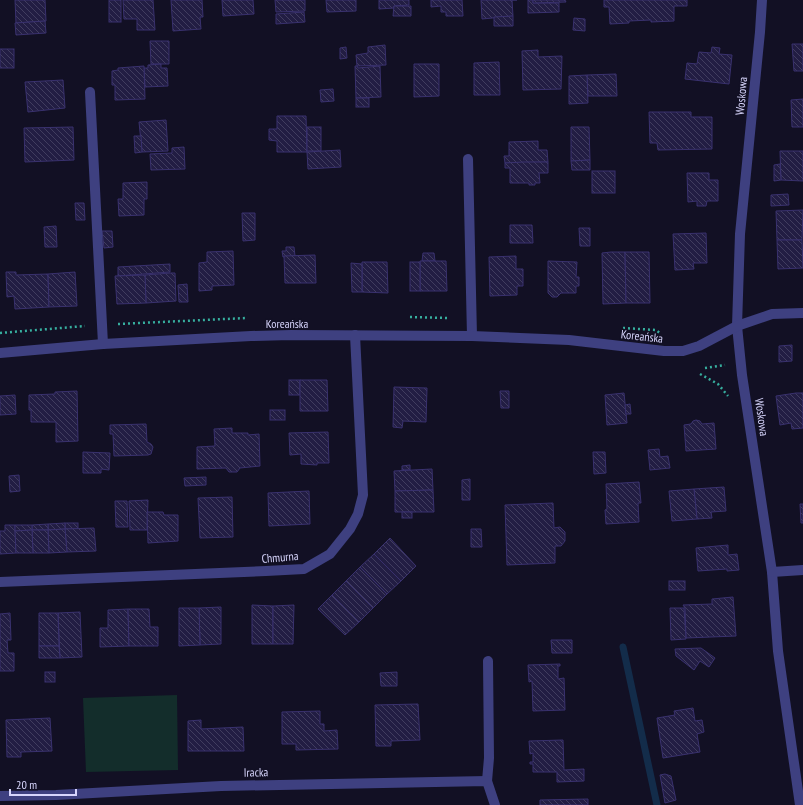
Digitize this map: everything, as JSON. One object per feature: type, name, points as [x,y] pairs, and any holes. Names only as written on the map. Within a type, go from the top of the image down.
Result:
[{"type":"street","name":"Woskowa","points":[[762,0],[740,234],[737,326],[742,375],[772,572],[778,651],[800,805]]},
{"type":"street","points":[[90,92],[103,344]]},
{"type":"street","points":[[468,159],[472,336]]},
{"type":"street","name":"Koreańska","points":[[0,353],[103,344],[251,336],[472,336],[569,340],[664,352],[683,351],[698,346],[737,326],[772,314],[803,313]]},
{"type":"street","name":"Chmurna","points":[[0,582],[266,571],[304,568],[330,554],[350,529],[358,514],[362,494],[355,336]]},
{"type":"street","points":[[772,572],[803,570]]},
{"type":"street","points":[[488,661],[487,781],[495,805]]},
{"type":"street","name":"Iracka","points":[[0,796],[56,800],[221,786],[487,781]]},
{"type":"green space","points":[[177,695],[178,770],[86,772],[83,698]]},
{"type":"building","points":[[15,0],[45,0],[46,21],[16,23]]},
{"type":"building","points":[[109,0],[121,0],[121,22],[109,22]]},
{"type":"building","points":[[123,0],[153,0],[155,30],[137,30],[137,19],[124,19]]},
{"type":"building","points":[[171,0],[202,0],[203,17],[200,17],[201,29],[173,31]]},
{"type":"building","points":[[222,0],[253,0],[254,14],[223,16]]},
{"type":"building","points":[[275,0],[305,0],[305,11],[276,12]]},
{"type":"building","points":[[326,0],[356,0],[356,11],[327,12]]},
{"type":"building","points":[[379,0],[409,0],[409,5],[379,9]]},
{"type":"building","points":[[431,0],[462,0],[463,16],[446,16],[446,12],[441,12],[441,6],[431,7]]},
{"type":"building","points":[[481,0],[512,0],[513,16],[482,19]]},
{"type":"building","points":[[528,0],[533,0],[533,3],[559,3],[559,12],[528,13]]},
{"type":"building","points":[[533,0],[565,0],[566,2],[533,3]]},
{"type":"building","points":[[604,0],[687,0],[687,6],[674,6],[674,21],[629,21],[629,23],[610,24],[609,7],[604,7]]},
{"type":"building","points":[[394,6],[411,6],[411,16],[393,16]]},
{"type":"building","points":[[304,12],[305,22],[276,24],[276,14]]},
{"type":"building","points":[[513,16],[513,26],[494,26],[494,17]]},
{"type":"building","points":[[574,18],[585,19],[585,31],[573,30]]},
{"type":"building","points":[[45,21],[46,33],[16,35],[15,23]]},
{"type":"building","points":[[150,41],[169,41],[169,64],[151,64]]},
{"type":"building","points":[[792,44],[803,44],[803,71],[794,71]]},
{"type":"building","points":[[385,45],[386,65],[357,66],[356,55],[368,53],[368,47]]},
{"type":"building","points":[[346,47],[347,58],[340,59],[340,48]]},
{"type":"building","points":[[712,47],[720,48],[719,54],[732,55],[729,84],[685,79],[687,63],[697,64],[699,52],[711,53]]},
{"type":"building","points":[[0,49],[14,49],[14,68],[0,68]]},
{"type":"building","points":[[538,50],[538,57],[562,56],[561,89],[523,90],[522,51]]},
{"type":"building","points":[[499,62],[500,95],[474,95],[474,63]]},
{"type":"building","points":[[161,64],[161,68],[167,68],[168,86],[145,87],[144,68],[148,68],[148,65]]},
{"type":"building","points":[[414,64],[439,64],[439,96],[414,97]]},
{"type":"building","points":[[144,66],[145,99],[115,100],[115,85],[112,85],[112,71],[118,70],[118,68]]},
{"type":"building","points":[[355,66],[358,68],[380,66],[381,97],[356,98]]},
{"type":"building","points":[[616,74],[617,96],[588,96],[587,75]]},
{"type":"building","points":[[587,75],[588,103],[569,104],[569,76]]},
{"type":"building","points":[[63,80],[65,108],[28,112],[25,82]]},
{"type":"building","points":[[333,89],[334,101],[321,102],[320,90]]},
{"type":"building","points":[[356,98],[369,98],[369,107],[356,107]]},
{"type":"building","points":[[803,99],[803,127],[792,127],[791,100]]},
{"type":"building","points":[[649,112],[691,112],[691,117],[712,117],[712,149],[658,150],[657,143],[650,143]]},
{"type":"building","points":[[277,116],[306,116],[307,152],[277,152],[277,141],[269,140],[269,129],[277,129]]},
{"type":"building","points":[[166,120],[168,151],[142,152],[139,122]]},
{"type":"building","points":[[73,127],[74,160],[25,162],[24,128]]},
{"type":"building","points":[[307,127],[321,127],[321,151],[307,151]]},
{"type":"building","points":[[571,127],[589,127],[590,160],[571,161]]},
{"type":"building","points":[[134,136],[141,136],[142,152],[135,153]]},
{"type":"building","points":[[538,141],[538,150],[547,150],[548,162],[505,163],[504,156],[509,156],[509,142]]},
{"type":"building","points":[[184,147],[185,169],[151,170],[150,154],[172,153],[172,148]]},
{"type":"building","points":[[340,150],[341,167],[308,169],[307,152]]},
{"type":"building","points":[[780,151],[803,151],[803,181],[781,180]]},
{"type":"building","points":[[590,160],[590,170],[572,170],[571,161]]},
{"type":"building","points":[[548,162],[548,173],[539,173],[540,183],[535,183],[535,185],[529,185],[529,183],[510,183],[510,168],[505,168],[505,163]]},
{"type":"building","points":[[780,164],[781,180],[774,181],[774,165]]},
{"type":"building","points":[[592,171],[615,171],[615,193],[592,193]]},
{"type":"building","points":[[687,173],[709,173],[709,180],[718,180],[718,201],[707,201],[706,206],[697,206],[697,201],[688,202]]},
{"type":"building","points":[[147,182],[147,199],[144,199],[144,215],[119,216],[118,199],[123,199],[123,183]]},
{"type":"building","points":[[788,194],[789,205],[771,206],[771,195]]},
{"type":"building","points":[[75,203],[84,203],[85,220],[76,220]]},
{"type":"building","points":[[803,210],[802,240],[777,240],[776,211]]},
{"type":"building","points":[[242,213],[255,213],[255,240],[243,241]]},
{"type":"building","points":[[510,225],[532,225],[533,243],[510,243]]},
{"type":"building","points":[[56,226],[57,247],[45,247],[44,227]]},
{"type":"building","points":[[579,228],[590,228],[590,246],[580,246]]},
{"type":"building","points":[[102,231],[112,231],[113,247],[104,248]]},
{"type":"building","points":[[706,233],[707,263],[693,263],[694,269],[675,270],[673,234]]},
{"type":"building","points":[[777,240],[802,240],[803,268],[778,269]]},
{"type":"building","points":[[286,247],[294,247],[295,256],[283,257],[282,251],[286,251]]},
{"type":"building","points":[[233,251],[234,285],[212,286],[212,290],[199,291],[199,263],[207,262],[207,252]]},
{"type":"building","points":[[625,252],[626,303],[603,304],[602,253]]},
{"type":"building","points":[[625,252],[649,252],[650,303],[626,303]]},
{"type":"building","points":[[423,253],[434,253],[435,261],[422,261]]},
{"type":"building","points":[[315,255],[316,283],[285,283],[284,256]]},
{"type":"building","points":[[516,256],[516,269],[523,269],[523,286],[517,286],[517,295],[490,296],[489,257]]},
{"type":"building","points":[[420,261],[446,261],[447,291],[420,291]]},
{"type":"building","points":[[548,261],[577,262],[576,277],[579,277],[579,286],[576,286],[576,293],[561,293],[557,297],[552,297],[548,293]]},
{"type":"building","points":[[362,262],[387,262],[388,293],[362,292]]},
{"type":"building","points":[[410,262],[420,262],[420,291],[410,291]]},
{"type":"building","points":[[351,263],[362,264],[362,292],[352,292]]},
{"type":"building","points":[[170,264],[170,272],[118,276],[118,267]]},
{"type":"building","points":[[6,272],[16,272],[16,275],[48,274],[49,307],[15,309],[14,296],[7,297]]},
{"type":"building","points":[[75,272],[77,306],[49,307],[48,274]]},
{"type":"building","points":[[175,273],[176,301],[146,303],[145,275]]},
{"type":"building","points":[[145,275],[146,303],[117,304],[115,276]]},
{"type":"building","points":[[187,284],[188,302],[179,302],[178,285]]},
{"type":"building","points":[[792,345],[792,361],[779,362],[779,346]]},
{"type":"building","points":[[289,380],[300,380],[300,395],[289,395]]},
{"type":"building","points":[[300,380],[327,380],[328,411],[300,411]]},
{"type":"building","points":[[394,387],[427,388],[426,422],[403,421],[402,428],[393,427]]},
{"type":"building","points":[[77,391],[78,441],[56,442],[56,422],[31,422],[29,395]]},
{"type":"building","points":[[500,391],[509,391],[509,408],[501,408]]},
{"type":"building","points":[[624,393],[627,423],[607,425],[605,395]]},
{"type":"building","points":[[803,393],[803,428],[792,429],[791,423],[780,425],[776,396]]},
{"type":"building","points":[[15,395],[16,414],[0,415],[0,396]]},
{"type":"building","points":[[630,404],[631,414],[626,414],[625,405]]},
{"type":"building","points":[[270,410],[285,410],[285,420],[270,420]]},
{"type":"building","points":[[696,420],[700,421],[702,424],[714,423],[716,449],[686,451],[684,425],[691,424]]},
{"type":"building","points":[[146,424],[147,442],[153,447],[151,454],[114,456],[113,434],[110,434],[110,425]]},
{"type":"building","points":[[232,428],[232,433],[248,433],[248,435],[259,434],[260,466],[240,468],[237,472],[229,472],[226,468],[197,469],[197,447],[215,446],[214,429]]},
{"type":"building","points":[[328,432],[329,463],[317,463],[317,465],[301,464],[301,454],[290,455],[289,433]]},
{"type":"building","points":[[659,449],[660,457],[668,456],[670,468],[650,470],[648,450]]},
{"type":"building","points":[[83,452],[110,453],[109,470],[101,469],[101,473],[83,473]]},
{"type":"building","points":[[593,452],[605,452],[606,473],[594,474]]},
{"type":"building","points":[[410,465],[410,470],[402,470],[402,466]]},
{"type":"building","points":[[432,469],[433,490],[395,491],[394,471]]},
{"type":"building","points":[[19,475],[20,491],[10,492],[9,476]]},
{"type":"building","points":[[206,477],[206,485],[185,486],[184,478]]},
{"type":"building","points":[[470,479],[470,500],[462,500],[462,480]]},
{"type":"building","points":[[639,482],[641,503],[638,503],[639,522],[606,524],[606,484]]},
{"type":"building","points":[[724,487],[726,511],[711,512],[712,518],[697,519],[694,489]]},
{"type":"building","points":[[694,489],[697,519],[672,521],[669,491]]},
{"type":"building","points":[[433,490],[434,512],[395,512],[395,491]]},
{"type":"building","points":[[309,491],[310,524],[269,526],[268,493]]},
{"type":"building","points":[[232,497],[233,537],[200,538],[198,498]]},
{"type":"building","points":[[148,500],[147,530],[130,530],[129,501]]},
{"type":"building","points":[[115,501],[127,501],[128,527],[116,527]]},
{"type":"building","points":[[553,503],[554,528],[560,527],[565,532],[565,541],[561,546],[555,546],[555,563],[507,565],[505,505]]},
{"type":"building","points":[[800,504],[803,504],[803,523],[801,523]]},
{"type":"building","points":[[147,512],[163,512],[164,515],[178,515],[178,541],[148,543]]},
{"type":"building","points":[[402,512],[412,512],[412,518],[402,518]]},
{"type":"building","points":[[65,523],[78,523],[78,529],[65,529]]},
{"type":"building","points":[[65,523],[65,529],[48,530],[48,524]]},
{"type":"building","points":[[48,524],[48,530],[32,530],[32,525]]},
{"type":"building","points":[[5,525],[15,525],[16,553],[0,554],[0,531],[5,531]]},
{"type":"building","points":[[15,525],[32,525],[32,530],[15,531]]},
{"type":"building","points":[[94,528],[96,551],[67,552],[65,529]]},
{"type":"building","points":[[65,529],[67,552],[49,553],[48,530]]},
{"type":"building","points":[[471,529],[481,529],[482,547],[471,547]]},
{"type":"building","points":[[32,530],[48,530],[49,553],[33,553]]},
{"type":"building","points":[[32,530],[33,553],[16,553],[15,531]]},
{"type":"building","points":[[390,538],[416,566],[401,581],[374,554]]},
{"type":"building","points":[[728,545],[728,555],[737,554],[739,570],[727,571],[727,569],[698,571],[696,548]]},
{"type":"building","points":[[374,554],[401,581],[387,594],[360,567]]},
{"type":"building","points":[[360,567],[387,594],[373,608],[346,581]]},
{"type":"building","points":[[346,581],[373,608],[359,622],[332,595]]},
{"type":"building","points":[[669,581],[685,581],[685,590],[669,590]]},
{"type":"building","points":[[332,595],[359,622],[345,635],[318,609]]},
{"type":"building","points":[[733,597],[736,636],[686,638],[685,608],[683,605],[712,604],[712,599]]},
{"type":"building","points":[[252,605],[273,606],[273,644],[252,644]]},
{"type":"building","points":[[294,605],[293,644],[273,644],[273,606]]},
{"type":"building","points":[[221,607],[221,644],[200,645],[199,608]]},
{"type":"building","points":[[179,608],[199,608],[200,645],[179,646]]},
{"type":"building","points":[[670,608],[684,608],[686,639],[671,640]]},
{"type":"building","points":[[128,609],[129,646],[100,647],[100,628],[108,628],[108,610]]},
{"type":"building","points":[[128,609],[149,609],[150,627],[158,627],[158,646],[129,646]]},
{"type":"building","points":[[80,612],[82,657],[60,658],[58,613]]},
{"type":"building","points":[[10,613],[11,640],[7,640],[8,653],[14,653],[14,671],[0,671],[0,614]]},
{"type":"building","points":[[39,613],[58,613],[59,646],[39,646]]},
{"type":"building","points":[[551,640],[572,640],[572,653],[552,653]]},
{"type":"building","points":[[39,646],[59,646],[60,658],[39,658]]},
{"type":"building","points":[[701,648],[715,658],[709,667],[700,661],[694,670],[676,656],[675,649]]},
{"type":"building","points":[[560,664],[560,666],[558,666],[558,679],[564,678],[565,710],[533,711],[532,681],[529,682],[528,665]]},
{"type":"building","points":[[45,672],[55,672],[55,682],[45,682]]},
{"type":"building","points":[[397,672],[397,686],[381,686],[380,673]]},
{"type":"building","points":[[418,704],[420,740],[391,741],[391,746],[376,746],[375,705]]},
{"type":"building","points":[[693,708],[695,721],[702,720],[704,732],[697,734],[700,752],[663,758],[657,718],[675,715],[674,711]]},
{"type":"building","points":[[320,711],[320,724],[324,724],[324,731],[337,730],[338,749],[296,750],[296,744],[282,744],[282,712]]},
{"type":"building","points":[[50,718],[52,751],[21,752],[21,757],[7,757],[6,720]]},
{"type":"building","points":[[201,720],[201,729],[243,727],[244,751],[188,751],[188,721]]},
{"type":"building","points":[[563,740],[564,770],[584,769],[584,781],[557,782],[557,772],[533,772],[533,764],[530,764],[530,762],[533,762],[533,753],[530,754],[529,741]]},
{"type":"building","points":[[665,774],[671,776],[676,800],[665,803],[660,775]]},
{"type":"building","points":[[588,799],[588,805],[540,805],[540,800]]},
{"type":"waterway","points":[[623,647],[657,805]]}]
